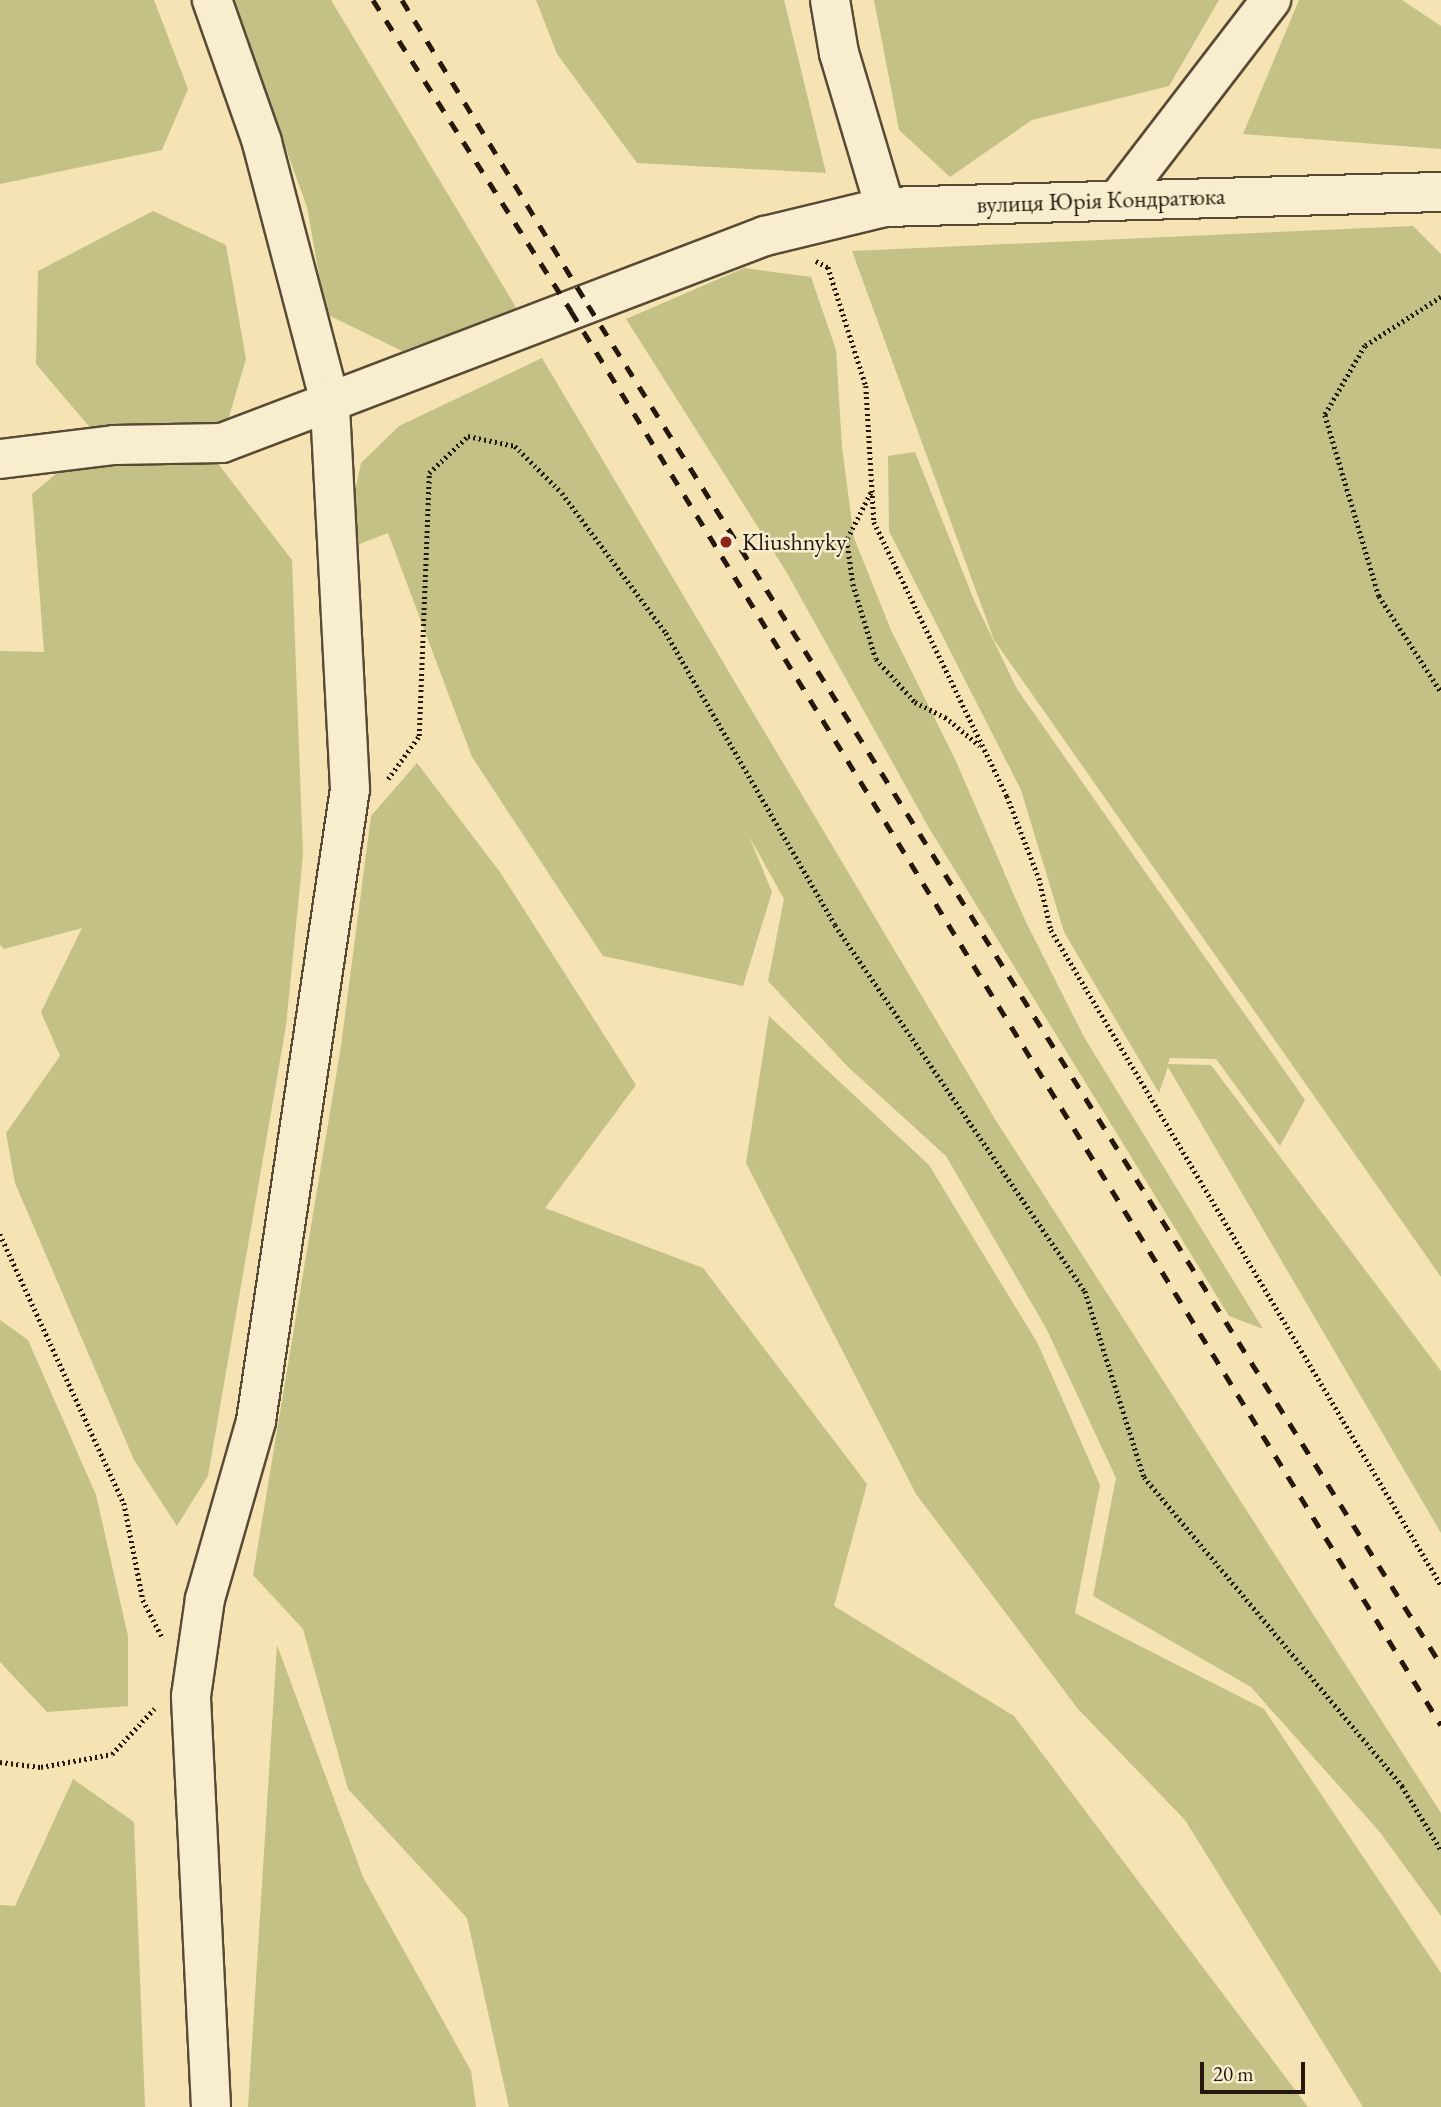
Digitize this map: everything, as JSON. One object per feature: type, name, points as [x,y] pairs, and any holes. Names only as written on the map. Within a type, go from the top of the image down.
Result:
[{"type":"street","points":[[211,2107],[191,1696],[205,1599],[256,1422],[350,789],[330,402],[262,142],[212,0]]},
{"type":"street","points":[[830,0],[839,53],[885,207]]},
{"type":"street","points":[[1119,198],[1271,0]]},
{"type":"street","name":"вулиця Юрія Кондратюка","points":[[0,459],[114,445],[222,443],[765,236],[885,207],[1119,198],[1441,192]]},
{"type":"path","points":[[765,236],[828,267],[866,386],[874,522],[982,747],[1039,878],[1051,930],[1441,1585]]},
{"type":"path","points":[[1441,297],[1365,346],[1325,415],[1379,596],[1441,692]]},
{"type":"path","points":[[381,788],[419,736],[429,473],[468,436],[515,446],[562,493],[666,633],[835,925],[1085,1291],[1144,1477],[1402,1786],[1441,1850]]},
{"type":"path","points":[[872,492],[847,540],[853,584],[876,659],[915,702],[945,717],[982,747]]},
{"type":"path","points":[[0,1234],[124,1503],[143,1600],[191,1696],[159,1704],[112,1754],[41,1767],[0,1762]]},
{"type":"shaded area","points":[[0,0],[154,0],[188,89],[162,150],[0,184]]},
{"type":"shaded area","points":[[232,0],[331,0],[517,309],[402,351],[326,314],[307,207]]},
{"type":"shaded area","points":[[536,0],[784,0],[826,173],[637,163],[557,54]]},
{"type":"shaded area","points":[[874,0],[1219,0],[1169,86],[1032,120],[950,177],[899,130]]},
{"type":"shaded area","points":[[1299,0],[1402,0],[1441,26],[1441,149],[1243,134]]},
{"type":"shaded area","points":[[153,211],[226,245],[246,359],[216,461],[292,560],[303,855],[286,1026],[208,1476],[177,1526],[134,1460],[15,1183],[6,1133],[60,1056],[41,1012],[82,928],[4,949],[0,945],[0,651],[44,652],[32,494],[99,438],[36,364],[38,271]]},
{"type":"shaded area","points":[[1413,226],[1441,254],[1441,1277],[994,640],[852,251]]},
{"type":"shaded area","points":[[744,268],[811,277],[836,350],[842,447],[854,538],[891,630],[955,759],[1024,918],[1084,1037],[1263,1329],[1229,1316],[929,828],[787,573],[626,319]]},
{"type":"shaded area","points":[[542,358],[995,1119],[1441,1813],[1441,1916],[1379,1831],[1251,1687],[1093,1596],[1116,1478],[1046,1328],[946,1156],[848,1067],[768,981],[784,899],[749,836],[772,892],[743,986],[603,956],[472,757],[388,533],[357,545],[351,511],[361,463],[399,426]]},
{"type":"shaded area","points":[[915,452],[974,600],[1017,689],[1305,1100],[1280,1146],[1216,1059],[1170,1058],[1168,1064],[1211,1065],[1441,1371],[1441,1533],[1168,1067],[1159,1093],[1064,932],[1021,790],[889,531],[888,456]]},
{"type":"shaded area","points":[[417,763],[500,872],[636,1085],[545,1208],[703,1268],[867,1484],[834,1606],[1014,1716],[1308,2107],[509,2107],[467,1918],[348,1789],[303,1629],[253,1575],[341,1046],[371,816]]},
{"type":"shaded area","points":[[769,1016],[929,1165],[1038,1344],[1100,1485],[1075,1613],[1264,1709],[1441,1973],[1441,2107],[1363,2107],[1185,1820],[1078,1709],[916,1494],[746,1163]]},
{"type":"shaded area","points":[[0,1320],[28,1340],[96,1495],[128,1636],[128,1706],[47,1712],[0,1662]]},
{"type":"shaded area","points":[[277,1645],[363,1877],[471,2071],[476,2107],[248,2107]]},
{"type":"shaded area","points":[[73,1779],[134,1822],[145,2107],[0,2107],[0,1905],[15,1906]]},
{"type":"railway","points":[[373,0],[571,311],[1441,1725]]},
{"type":"railway","points":[[402,0],[588,305],[1441,1665]]},
{"type":"place","name":"Kliushnyky","points":[[726,542]]}]
